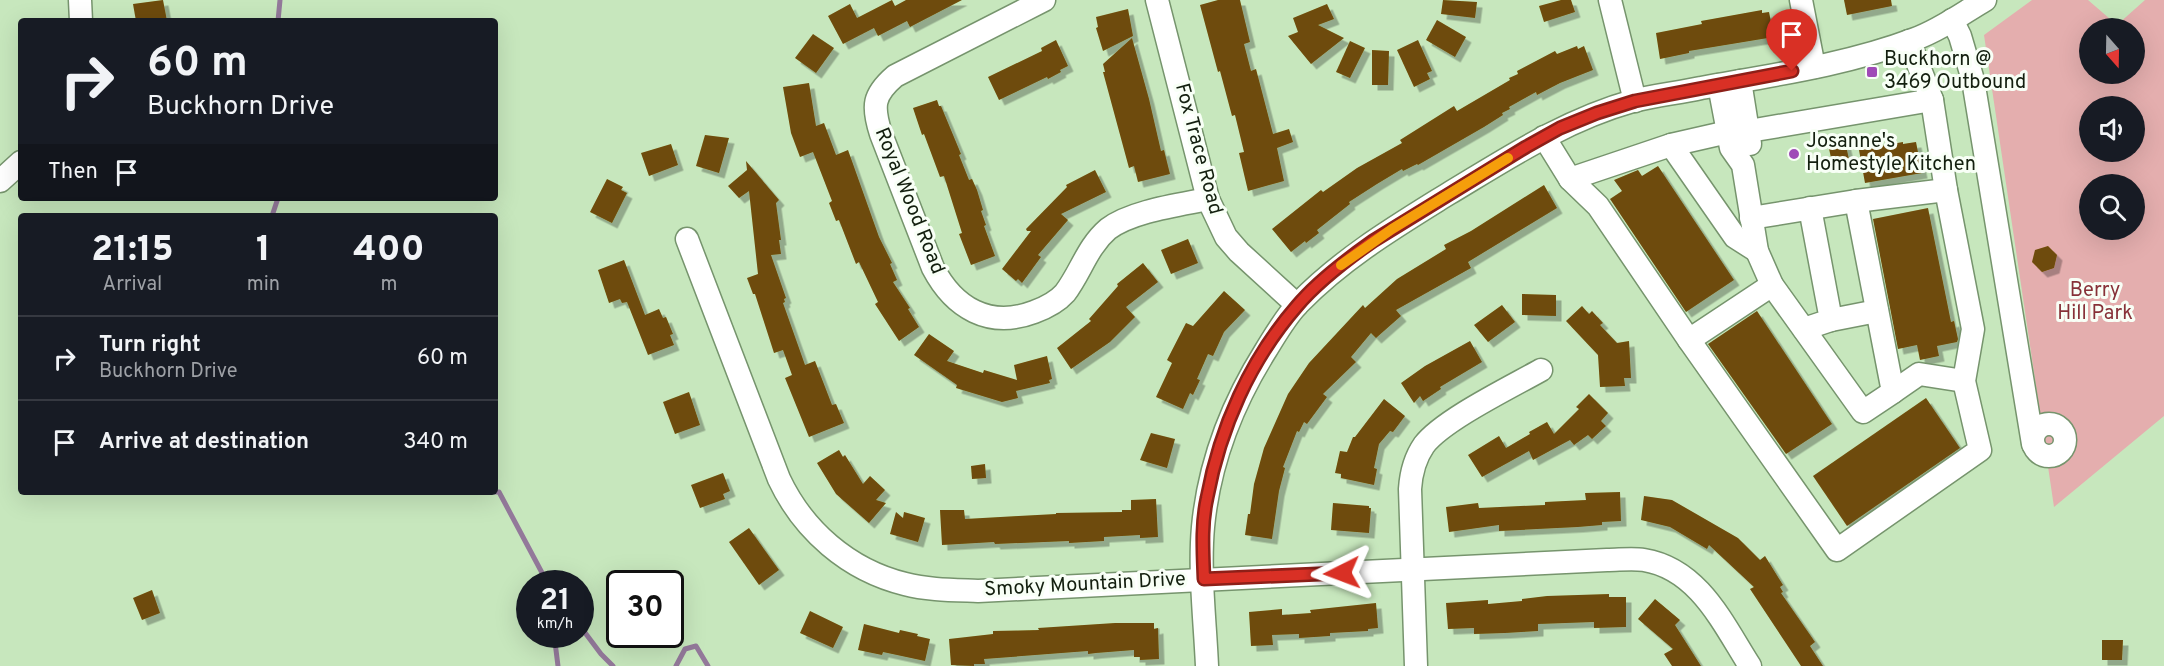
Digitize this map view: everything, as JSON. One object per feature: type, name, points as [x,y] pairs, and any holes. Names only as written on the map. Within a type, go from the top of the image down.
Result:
[{"type":"street","points":[[80,0],[81,18]]},
{"type":"street","name":"Royal Wood Road","points":[[1044,0],[896,76],[883,86],[877,95],[876,118],[881,134],[933,268],[954,298],[971,310],[988,317],[1007,319],[1025,316],[1045,308],[1064,295],[1090,249],[1110,228],[1154,211],[1208,199]]},
{"type":"street","name":"Fox Trace Road","points":[[1157,0],[1208,199],[1219,224],[1232,244],[1297,305]]},
{"type":"street","points":[[1610,0],[1635,101]]},
{"type":"street","points":[[1801,0],[1814,67]]},
{"type":"street","points":[[1207,666],[1203,531],[1206,498],[1225,428],[1250,374],[1297,305],[1355,254],[1544,137],[1597,113],[1635,101],[1867,56],[1909,41],[1952,20],[1985,0]]},
{"type":"street","points":[[1952,20],[1960,36],[1973,80],[2033,444]]},
{"type":"street","points":[[1544,137],[1570,179],[1598,206],[1689,340],[1838,550],[1980,450],[1964,381],[1972,329],[1932,100],[1909,41]]},
{"type":"street","points":[[1729,83],[1738,131],[1731,148],[1743,165],[1757,251],[1772,285],[1863,412],[1920,374],[1964,381]]},
{"type":"street","points":[[1570,179],[1671,145],[1738,131],[1932,100]]},
{"type":"street","points":[[1671,145],[1735,237],[1757,251]]},
{"type":"street","points":[[0,181],[18,165]]},
{"type":"street","points":[[1751,218],[1856,201],[1946,190]]},
{"type":"street","points":[[1856,201],[1893,392]]},
{"type":"street","points":[[1810,208],[1831,320]]},
{"type":"street","name":"Smoky Mountain Drive","points":[[687,239],[789,501],[800,517],[818,535],[856,564],[879,576],[905,584],[934,589],[978,591],[1411,569],[1644,560],[1669,567],[1688,579],[1704,595],[1750,666]]},
{"type":"street","points":[[1689,340],[1772,285]]},
{"type":"street","points":[[1804,329],[1831,320],[1877,310]]},
{"type":"street","points":[[1416,666],[1411,569],[1410,482],[1419,453],[1425,444],[1446,426],[1541,370]]},
{"type":"green space","name":"Berry Hill Park","points":[[2032,0],[2088,0],[2109,18],[2079,18],[2079,84],[2145,84],[2145,18],[2125,18],[2145,0],[2164,0],[2164,416],[2054,507],[1984,35]]},
{"type":"building","points":[[163,0],[166,18],[135,18],[133,4]]},
{"type":"building","points":[[892,0],[895,6],[906,0],[962,0],[910,27],[907,21],[878,36],[874,28],[843,44],[828,16],[850,4],[857,18]]},
{"type":"building","points":[[1218,0],[1240,0],[1250,42],[1244,44],[1251,71],[1256,69],[1273,134],[1289,129],[1293,142],[1277,148],[1284,181],[1248,191],[1239,153],[1244,152],[1235,115],[1232,116],[1200,5]]},
{"type":"building","points":[[1443,0],[1477,2],[1475,18],[1441,14]]},
{"type":"building","points":[[1561,0],[1571,0],[1575,12],[1544,22],[1539,6]]},
{"type":"building","points":[[1844,0],[1891,0],[1892,6],[1847,15]]},
{"type":"building","points":[[1327,4],[1334,19],[1318,25],[1344,38],[1311,64],[1288,36],[1298,32],[1293,18]]},
{"type":"building","points":[[1128,9],[1133,36],[1103,51],[1096,28],[1098,27],[1096,17]]},
{"type":"building","points":[[1762,10],[1762,13],[1769,12],[1774,37],[1689,51],[1689,53],[1660,59],[1656,33],[1702,24],[1701,21]]},
{"type":"building","points":[[1437,20],[1466,37],[1455,57],[1426,40]]},
{"type":"building","points":[[813,34],[834,48],[816,73],[795,58]]},
{"type":"building","points":[[1132,38],[1161,151],[1164,150],[1170,174],[1138,182],[1134,166],[1129,168],[1103,72],[1105,72],[1103,64]]},
{"type":"building","points":[[1056,40],[1068,66],[1048,79],[1047,77],[999,100],[988,77],[1042,51],[1041,48]]},
{"type":"building","points":[[1418,40],[1432,71],[1427,73],[1430,79],[1414,87],[1397,50]]},
{"type":"building","points":[[1350,41],[1365,48],[1350,78],[1336,72]]},
{"type":"building","points":[[1577,46],[1578,49],[1584,46],[1593,70],[1537,95],[1536,92],[1509,107],[1510,109],[1502,113],[1503,115],[1484,127],[1418,165],[1403,171],[1402,169],[1377,184],[1349,202],[1350,204],[1317,230],[1319,233],[1291,252],[1272,229],[1321,190],[1323,192],[1357,168],[1402,143],[1400,140],[1454,106],[1457,111],[1510,80],[1509,78],[1518,74],[1517,71],[1555,51],[1557,54]]},
{"type":"building","points":[[1372,50],[1389,51],[1388,85],[1372,85]]},
{"type":"building","points":[[809,83],[816,126],[824,123],[836,155],[848,150],[879,237],[892,263],[890,264],[897,280],[893,282],[919,327],[899,341],[875,304],[878,302],[859,262],[856,264],[839,220],[836,221],[829,203],[832,201],[813,152],[800,157],[791,133],[783,87]]},
{"type":"building","points":[[937,100],[961,154],[959,155],[969,180],[972,179],[977,190],[986,225],[984,226],[995,256],[971,265],[959,234],[962,233],[944,176],[940,177],[913,108]]},
{"type":"building","points":[[705,135],[729,138],[719,173],[696,166]]},
{"type":"building","points":[[1845,141],[1850,164],[1833,167],[1828,144]]},
{"type":"building","points":[[1903,142],[1903,144],[1916,142],[1922,173],[1865,183],[1859,150]]},
{"type":"building","points":[[671,144],[678,165],[649,176],[641,153]]},
{"type":"building","points":[[746,161],[779,200],[776,203],[781,254],[771,255],[786,298],[783,303],[805,365],[815,361],[832,405],[836,404],[844,423],[809,437],[785,378],[792,375],[783,350],[774,353],[755,294],[747,278],[758,274],[749,191],[739,198],[728,186],[747,170]]},
{"type":"building","points":[[1658,166],[1734,280],[1686,312],[1610,199],[1622,191],[1614,180],[1638,170],[1642,176]]},
{"type":"building","points":[[1095,170],[1106,192],[1061,214],[1068,220],[1038,255],[1041,257],[1022,283],[1018,279],[1016,281],[1002,269],[1031,231],[1026,229],[1067,187],[1066,185]]},
{"type":"building","points":[[607,179],[623,187],[621,190],[627,193],[612,223],[590,212]]},
{"type":"building","points":[[1544,185],[1557,208],[1468,262],[1471,268],[1396,310],[1401,316],[1376,338],[1371,333],[1351,357],[1356,362],[1323,394],[1327,397],[1307,424],[1304,422],[1299,432],[1297,431],[1283,467],[1285,468],[1272,539],[1245,535],[1254,484],[1264,448],[1288,394],[1309,363],[1363,305],[1365,308],[1397,279],[1446,249],[1444,245],[1471,231]]},
{"type":"building","points":[[1928,208],[1951,322],[1954,321],[1958,339],[1957,342],[1937,346],[1939,356],[1920,360],[1917,345],[1898,349],[1873,219]]},
{"type":"building","points":[[1188,239],[1198,263],[1171,274],[1161,250]]},
{"type":"building","points":[[2048,246],[2057,255],[2054,268],[2042,272],[2032,262],[2035,250]]},
{"type":"building","points":[[624,260],[645,315],[659,309],[663,318],[666,317],[673,334],[670,335],[674,345],[648,355],[627,302],[622,303],[620,299],[609,303],[598,270]]},
{"type":"building","points":[[1143,263],[1158,282],[1126,307],[1135,317],[1110,342],[1071,369],[1057,348],[1091,321],[1089,319],[1118,286],[1117,284]]},
{"type":"building","points":[[1224,291],[1245,310],[1224,332],[1213,356],[1208,354],[1193,395],[1190,393],[1183,409],[1156,397],[1172,363],[1167,360],[1186,323],[1193,326]]},
{"type":"building","points":[[1522,294],[1556,295],[1556,316],[1522,315]]},
{"type":"building","points":[[1502,305],[1515,322],[1488,342],[1474,325]]},
{"type":"building","points":[[1582,306],[1589,314],[1592,311],[1603,323],[1600,325],[1617,343],[1629,341],[1631,378],[1624,378],[1625,386],[1600,387],[1598,355],[1566,321]]},
{"type":"building","points":[[1757,311],[1832,424],[1786,454],[1708,344]]},
{"type":"building","points":[[929,334],[954,351],[947,361],[983,373],[984,370],[1017,380],[1014,365],[1047,356],[1052,379],[1049,380],[1050,383],[1016,391],[1018,398],[1002,402],[956,388],[957,385],[914,355]]},
{"type":"building","points":[[1470,341],[1482,362],[1440,387],[1441,389],[1423,401],[1420,396],[1414,403],[1401,383],[1425,366]]},
{"type":"building","points":[[689,392],[700,425],[675,434],[663,402]]},
{"type":"building","points":[[1589,394],[1608,413],[1601,421],[1606,426],[1592,439],[1588,435],[1574,445],[1570,440],[1533,460],[1529,451],[1482,477],[1468,455],[1499,436],[1506,448],[1547,422],[1554,434],[1579,409],[1576,407]]},
{"type":"building","points":[[1926,398],[1960,448],[1847,526],[1813,476]]},
{"type":"building","points":[[1384,399],[1405,416],[1393,432],[1390,431],[1379,444],[1374,468],[1377,469],[1374,485],[1341,478],[1341,474],[1335,473],[1340,451],[1347,452],[1353,437]]},
{"type":"building","points":[[1151,433],[1175,439],[1167,468],[1140,460]]},
{"type":"building","points":[[839,450],[843,457],[845,455],[863,484],[870,476],[885,490],[876,500],[886,503],[869,523],[836,494],[817,463]]},
{"type":"building","points":[[985,464],[986,478],[972,479],[971,466]]},
{"type":"building","points":[[723,473],[730,491],[723,494],[725,499],[700,508],[691,485]]},
{"type":"building","points":[[1620,492],[1621,521],[1578,527],[1499,531],[1499,525],[1449,532],[1446,507],[1478,503],[1479,508],[1545,505],[1545,502],[1586,500],[1585,493]]},
{"type":"building","points":[[1644,496],[1672,500],[1738,538],[1760,560],[1765,556],[1783,585],[1780,587],[1783,592],[1781,593],[1815,642],[1810,646],[1823,666],[1801,666],[1750,589],[1754,587],[1709,545],[1707,549],[1670,527],[1641,520]]},
{"type":"building","points":[[1156,499],[1158,537],[1140,538],[1140,535],[1104,537],[1104,541],[1069,543],[1069,541],[995,544],[994,542],[942,545],[940,510],[964,510],[965,519],[1056,513],[1122,512],[1122,510],[1131,510],[1131,500]]},
{"type":"building","points":[[1333,503],[1369,506],[1371,508],[1369,533],[1331,530]]},
{"type":"building","points":[[896,512],[903,518],[904,512],[925,518],[918,542],[890,534]]},
{"type":"building","points":[[749,528],[779,570],[759,585],[729,542]]},
{"type":"building","points":[[152,590],[160,613],[142,620],[133,598]]},
{"type":"building","points":[[1609,594],[1609,597],[1626,597],[1626,627],[1594,628],[1594,622],[1538,624],[1538,631],[1505,633],[1474,634],[1474,628],[1448,629],[1446,603],[1488,600],[1488,604],[1547,596]]},
{"type":"building","points":[[1655,599],[1680,620],[1675,625],[1701,666],[1672,666],[1664,654],[1673,649],[1638,619]]},
{"type":"building","points":[[1376,603],[1378,628],[1368,629],[1368,631],[1330,633],[1330,636],[1299,638],[1299,634],[1272,635],[1273,645],[1251,646],[1249,612],[1282,609],[1282,615],[1311,613],[1310,610]]},
{"type":"building","points":[[810,611],[843,627],[833,648],[800,633]]},
{"type":"building","points":[[1154,623],[1154,629],[1158,628],[1159,659],[1140,660],[1140,657],[1134,657],[1134,650],[1088,654],[1088,651],[984,659],[985,664],[974,664],[974,666],[951,665],[949,639],[993,634],[993,631],[1039,630],[1038,628]]},
{"type":"building","points":[[864,624],[899,633],[900,630],[918,634],[917,636],[930,639],[925,661],[883,652],[882,655],[858,650]]},
{"type":"building","points":[[2102,640],[2123,640],[2122,660],[2102,660]]},
{"type":"waterway","points":[[278,18],[280,0]]},
{"type":"waterway","points":[[273,213],[277,201]]},
{"type":"waterway","points":[[498,492],[541,570]]},
{"type":"waterway","points":[[594,645],[613,666]]},
{"type":"waterway","points":[[676,666],[685,649],[696,646],[708,666]]},
{"type":"waterway","points":[[556,648],[558,666]]},
{"type":"slow traffic","points":[[1341,265],[1392,229],[1508,158]]},
{"type":"place","name":"Buckhorn @ 3469 Outbound","points":[[1872,72]]},
{"type":"place","name":"Josanne's Homestyle Kitchen","points":[[1794,154]]},
{"type":"route","points":[[1342,573],[1204,579],[1203,531],[1206,498],[1225,428],[1250,374],[1297,305],[1373,241],[1560,128],[1635,101],[1792,71]]}]
